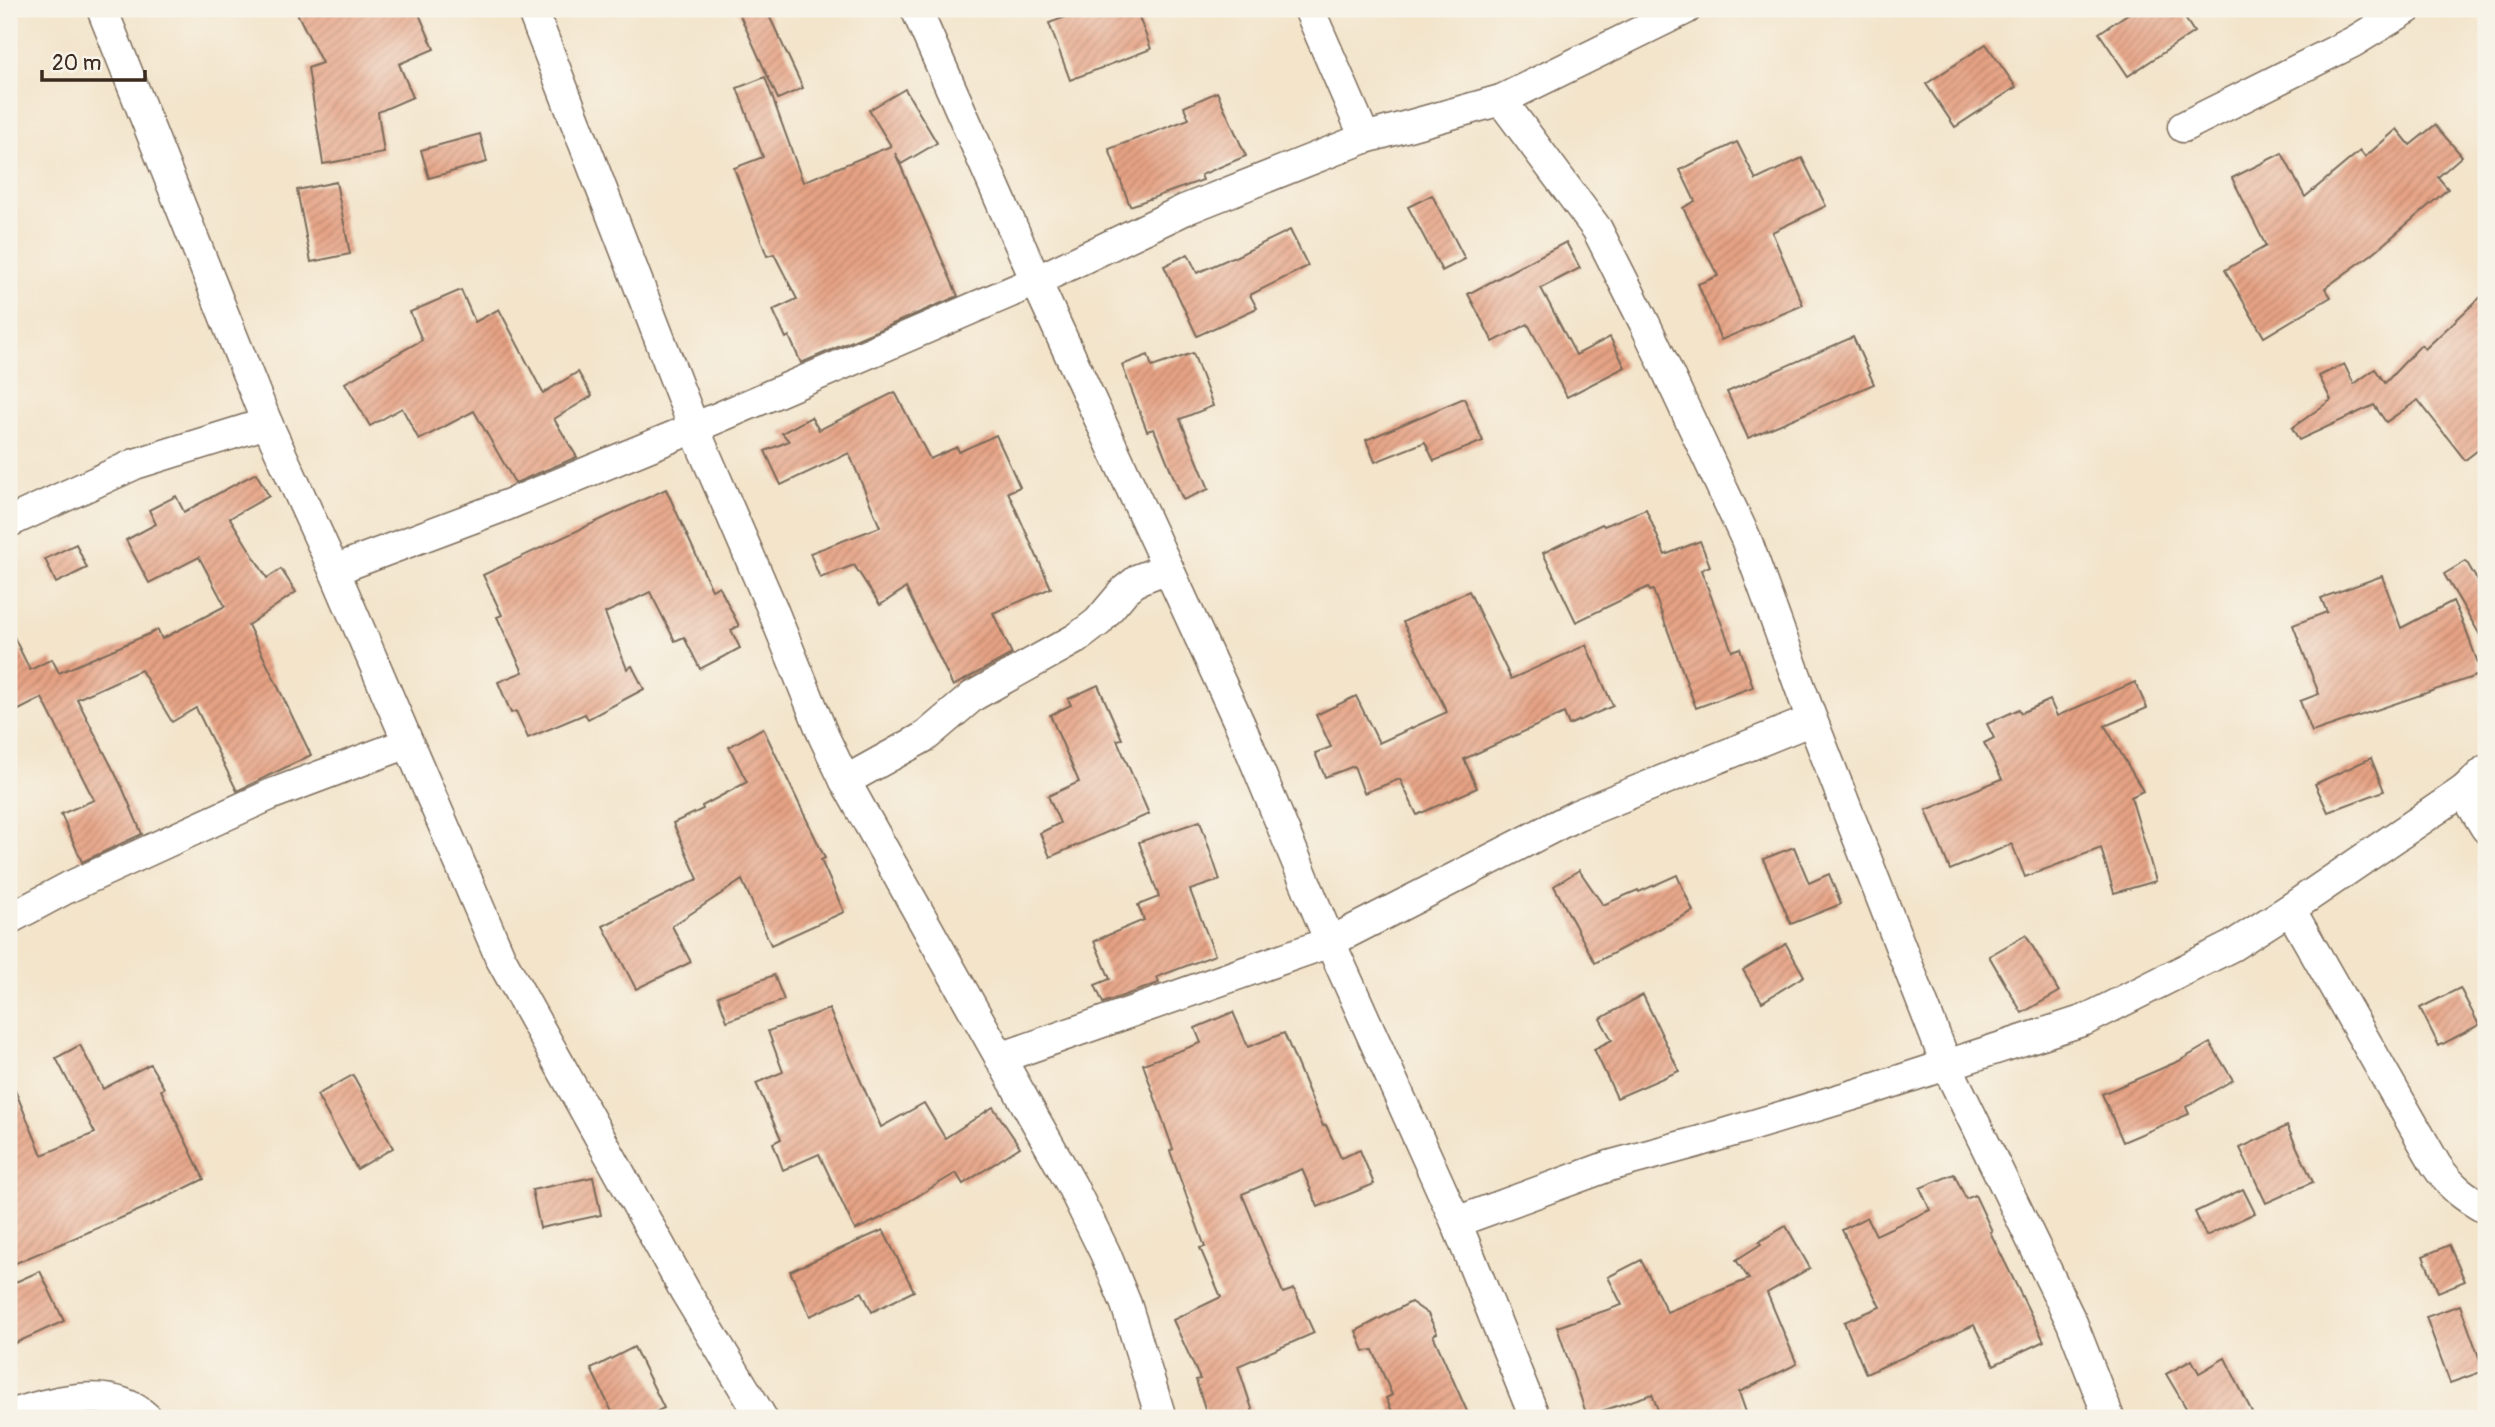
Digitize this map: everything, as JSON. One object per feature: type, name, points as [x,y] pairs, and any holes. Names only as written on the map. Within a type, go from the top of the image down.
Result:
[{"type":"street","points":[[102,9],[267,423],[334,570],[501,959],[685,1291],[762,1418]]},
{"type":"street","points":[[532,9],[694,428],[771,606],[808,700],[845,781],[1071,1184],[1105,1253],[1126,1304],[1161,1418]]},
{"type":"street","points":[[916,9],[1036,281],[1241,727],[1330,942],[1456,1222],[1535,1418]]},
{"type":"street","points":[[1309,9],[1365,138]]},
{"type":"street","points":[[334,570],[507,505],[694,428],[1036,281],[1184,210],[1365,138],[1501,100],[1686,9]]},
{"type":"street","points":[[2183,127],[2353,42],[2407,9]]},
{"type":"street","points":[[1501,100],[1597,229],[1746,540],[1812,720],[1947,1066],[2072,1323],[2109,1418]]},
{"type":"street","points":[[9,522],[135,464],[267,423]]},
{"type":"street","points":[[845,781],[926,736],[973,696],[1077,638],[1098,622],[1125,590],[1139,579],[1167,568]]},
{"type":"street","points":[[1000,1058],[1330,942],[1577,815],[1812,720]]},
{"type":"street","points":[[9,919],[69,887],[272,794],[408,743]]},
{"type":"street","points":[[1456,1222],[1609,1166],[1947,1066],[2085,1020],[2232,946],[2463,791],[2486,770]]},
{"type":"street","points":[[2463,791],[2486,828]]},
{"type":"street","points":[[2290,909],[2436,1165],[2449,1184],[2465,1198],[2486,1209]]},
{"type":"street","points":[[9,1415],[79,1398],[117,1401],[139,1411],[146,1418]]},
{"type":"building","points":[[295,9],[417,9],[434,49],[399,64],[413,97],[378,112],[384,153],[323,164],[308,68],[322,63]]},
{"type":"building","points":[[737,9],[766,9],[803,88],[778,99]]},
{"type":"building","points":[[1087,9],[1136,9],[1151,49],[1070,80],[1049,23]]},
{"type":"building","points":[[2135,9],[2179,9],[2194,32],[2128,76],[2099,33]]},
{"type":"building","points":[[1986,44],[2016,87],[1955,127],[1926,84]]},
{"type":"building","points":[[765,77],[803,182],[891,146],[869,110],[905,89],[937,143],[901,164],[895,153],[958,296],[801,363],[773,310],[797,299],[774,254],[767,256],[734,168],[763,157],[737,88]]},
{"type":"building","points":[[1217,92],[1246,156],[1201,175],[1203,180],[1130,206],[1109,149],[1189,119],[1184,107]]},
{"type":"building","points":[[2435,125],[2462,156],[2438,177],[2448,189],[2372,254],[2325,288],[2331,297],[2264,337],[2225,270],[2266,246],[2232,178],[2282,153],[2305,197],[2360,151],[2365,157],[2397,129],[2410,145]]},
{"type":"building","points":[[480,134],[487,162],[429,178],[421,150]]},
{"type":"building","points":[[1737,142],[1756,180],[1802,158],[1826,206],[1772,232],[1803,305],[1721,340],[1698,284],[1718,276],[1683,208],[1695,201],[1680,170]]},
{"type":"building","points":[[336,182],[350,254],[311,262],[297,190]]},
{"type":"building","points":[[1432,195],[1465,259],[1442,271],[1408,207]]},
{"type":"building","points":[[1290,230],[1308,266],[1250,295],[1257,308],[1197,336],[1164,266],[1188,254],[1197,273]]},
{"type":"building","points":[[1566,242],[1580,268],[1541,288],[1576,355],[1610,337],[1625,367],[1567,397],[1528,324],[1493,342],[1468,294]]},
{"type":"building","points":[[461,290],[475,322],[499,309],[543,393],[578,372],[592,396],[554,419],[577,457],[515,483],[474,411],[419,440],[402,408],[370,426],[345,383],[422,340],[410,312]]},
{"type":"building","points":[[2486,292],[2486,444],[2465,460],[2418,400],[2386,422],[2374,405],[2299,440],[2292,428],[2331,400],[2319,376],[2344,364],[2354,384],[2375,369],[2385,383],[2421,345],[2425,349]]},
{"type":"building","points":[[1853,337],[1874,384],[1748,438],[1727,392]]},
{"type":"building","points":[[1193,353],[1213,406],[1180,419],[1209,489],[1183,500],[1154,429],[1147,431],[1122,365],[1148,355],[1152,367]]},
{"type":"building","points":[[895,392],[930,459],[957,447],[959,452],[996,435],[1020,487],[1008,492],[1051,588],[993,613],[1012,654],[953,686],[906,588],[880,605],[854,565],[820,578],[810,553],[880,527],[849,453],[781,485],[765,451],[789,441],[782,433],[811,417],[819,430]]},
{"type":"building","points":[[1464,398],[1483,441],[1434,461],[1425,442],[1375,462],[1366,440]]},
{"type":"building","points":[[256,473],[269,496],[230,518],[267,578],[281,569],[296,592],[248,625],[311,755],[237,791],[196,708],[172,722],[141,670],[77,699],[122,787],[142,834],[82,862],[61,814],[94,800],[42,698],[9,715],[9,627],[30,670],[52,659],[59,673],[158,630],[162,639],[225,606],[199,557],[149,583],[126,540],[156,524],[149,510],[176,496],[184,512]]},
{"type":"building","points":[[666,489],[712,590],[719,586],[739,626],[731,630],[740,648],[700,669],[684,637],[675,641],[650,592],[605,613],[627,669],[632,666],[644,689],[588,719],[585,714],[528,738],[516,711],[511,713],[498,682],[523,672],[497,617],[502,615],[483,575]]},
{"type":"building","points":[[1646,509],[1665,555],[1700,541],[1710,566],[1701,570],[1732,651],[1740,648],[1753,687],[1696,708],[1653,590],[1650,591],[1648,587],[1576,622],[1543,553],[1602,524],[1604,526]]},
{"type":"building","points":[[76,544],[87,568],[56,583],[45,559]]},
{"type":"building","points":[[2466,561],[2486,595],[2486,645],[2444,574]]},
{"type":"building","points":[[2382,576],[2401,628],[2453,601],[2482,674],[2312,732],[2300,701],[2319,694],[2293,625],[2327,612],[2321,598]]},
{"type":"building","points":[[1469,591],[1511,679],[1586,645],[1613,706],[1569,725],[1564,713],[1464,759],[1477,788],[1417,815],[1400,779],[1364,793],[1354,766],[1325,777],[1315,753],[1331,747],[1316,715],[1356,696],[1379,743],[1447,712],[1403,622]]},
{"type":"building","points":[[2135,682],[2147,708],[2105,726],[2143,791],[2131,797],[2156,881],[2114,893],[2101,848],[2025,877],[2012,844],[1950,870],[1926,810],[2002,779],[1984,743],[1994,738],[1987,724],[2019,709],[2021,713],[2050,700],[2057,716]]},
{"type":"building","points":[[1098,685],[1122,739],[1117,740],[1149,814],[1050,857],[1040,833],[1060,823],[1048,796],[1079,782],[1050,715],[1071,705],[1068,699]]},
{"type":"building","points":[[763,728],[825,858],[821,860],[844,912],[771,945],[742,880],[672,926],[691,962],[636,989],[603,926],[698,879],[673,823],[703,809],[702,806],[747,782],[729,747]]},
{"type":"building","points":[[2371,758],[2384,791],[2328,812],[2315,784]]},
{"type":"building","points":[[1200,821],[1220,880],[1190,890],[1215,955],[1157,977],[1159,983],[1103,1003],[1095,985],[1110,979],[1094,941],[1144,920],[1138,905],[1159,897],[1139,842]]},
{"type":"building","points":[[1794,847],[1809,883],[1829,874],[1841,904],[1791,924],[1763,859]]},
{"type":"building","points":[[1579,870],[1603,905],[1677,875],[1693,911],[1595,963],[1554,886]]},
{"type":"building","points":[[2026,935],[2059,992],[2022,1013],[1989,956]]},
{"type":"building","points":[[1786,944],[1804,976],[1762,1002],[1743,970]]},
{"type":"building","points":[[774,975],[784,1000],[727,1021],[718,996]]},
{"type":"building","points":[[2460,988],[2479,1025],[2439,1046],[2420,1008]]},
{"type":"building","points":[[1643,995],[1679,1071],[1617,1098],[1594,1049],[1612,1040],[1600,1019]]},
{"type":"building","points":[[829,1009],[881,1127],[924,1103],[945,1138],[993,1107],[1020,1147],[963,1184],[956,1173],[881,1218],[855,1230],[819,1154],[783,1170],[773,1143],[781,1139],[756,1083],[783,1072],[768,1031]]},
{"type":"building","points":[[1233,1012],[1248,1047],[1284,1033],[1323,1126],[1326,1125],[1341,1158],[1360,1150],[1374,1184],[1318,1207],[1302,1169],[1242,1194],[1283,1293],[1294,1289],[1314,1333],[1238,1366],[1255,1418],[1208,1418],[1196,1380],[1200,1379],[1173,1320],[1221,1297],[1200,1248],[1205,1247],[1170,1151],[1173,1149],[1143,1064],[1201,1043],[1195,1028]]},
{"type":"building","points":[[2210,1043],[2233,1080],[2186,1107],[2189,1114],[2123,1142],[2102,1094],[2179,1061]]},
{"type":"building","points":[[80,1045],[103,1089],[150,1064],[164,1088],[161,1090],[204,1179],[149,1206],[9,1266],[9,1076],[42,1155],[95,1133],[56,1058]]},
{"type":"building","points":[[353,1075],[393,1148],[357,1169],[317,1095]]},
{"type":"building","points":[[2287,1126],[2313,1182],[2266,1203],[2240,1148]]},
{"type":"building","points":[[1954,1174],[1966,1199],[1975,1195],[1992,1231],[1990,1232],[2044,1341],[1994,1365],[1974,1325],[1866,1374],[1844,1322],[1880,1307],[1842,1230],[1867,1217],[1876,1235],[1930,1210],[1920,1188]]},
{"type":"building","points":[[593,1177],[601,1215],[540,1228],[532,1190]]},
{"type":"building","points":[[2243,1189],[2255,1213],[2206,1236],[2195,1212]]},
{"type":"building","points":[[1786,1226],[1810,1268],[1767,1293],[1797,1364],[1739,1392],[1748,1418],[1661,1418],[1652,1394],[1587,1416],[1557,1327],[1622,1305],[1608,1277],[1641,1260],[1667,1312],[1749,1279],[1736,1260]]},
{"type":"building","points":[[883,1230],[914,1291],[872,1312],[862,1292],[810,1316],[790,1271]]},
{"type":"building","points":[[2449,1245],[2465,1281],[2438,1292],[2423,1256]]},
{"type":"building","points":[[40,1271],[64,1321],[9,1346],[9,1285]]},
{"type":"building","points":[[1411,1302],[1428,1314],[1437,1333],[1433,1335],[1470,1418],[1395,1418],[1386,1398],[1392,1395],[1373,1350],[1364,1351],[1356,1331]]},
{"type":"building","points":[[2460,1305],[2484,1371],[2450,1383],[2426,1317]]},
{"type":"building","points":[[634,1347],[664,1408],[643,1418],[615,1418],[591,1369]]},
{"type":"building","points":[[2225,1358],[2255,1418],[2192,1418],[2166,1374],[2192,1360],[2199,1373]]}]
